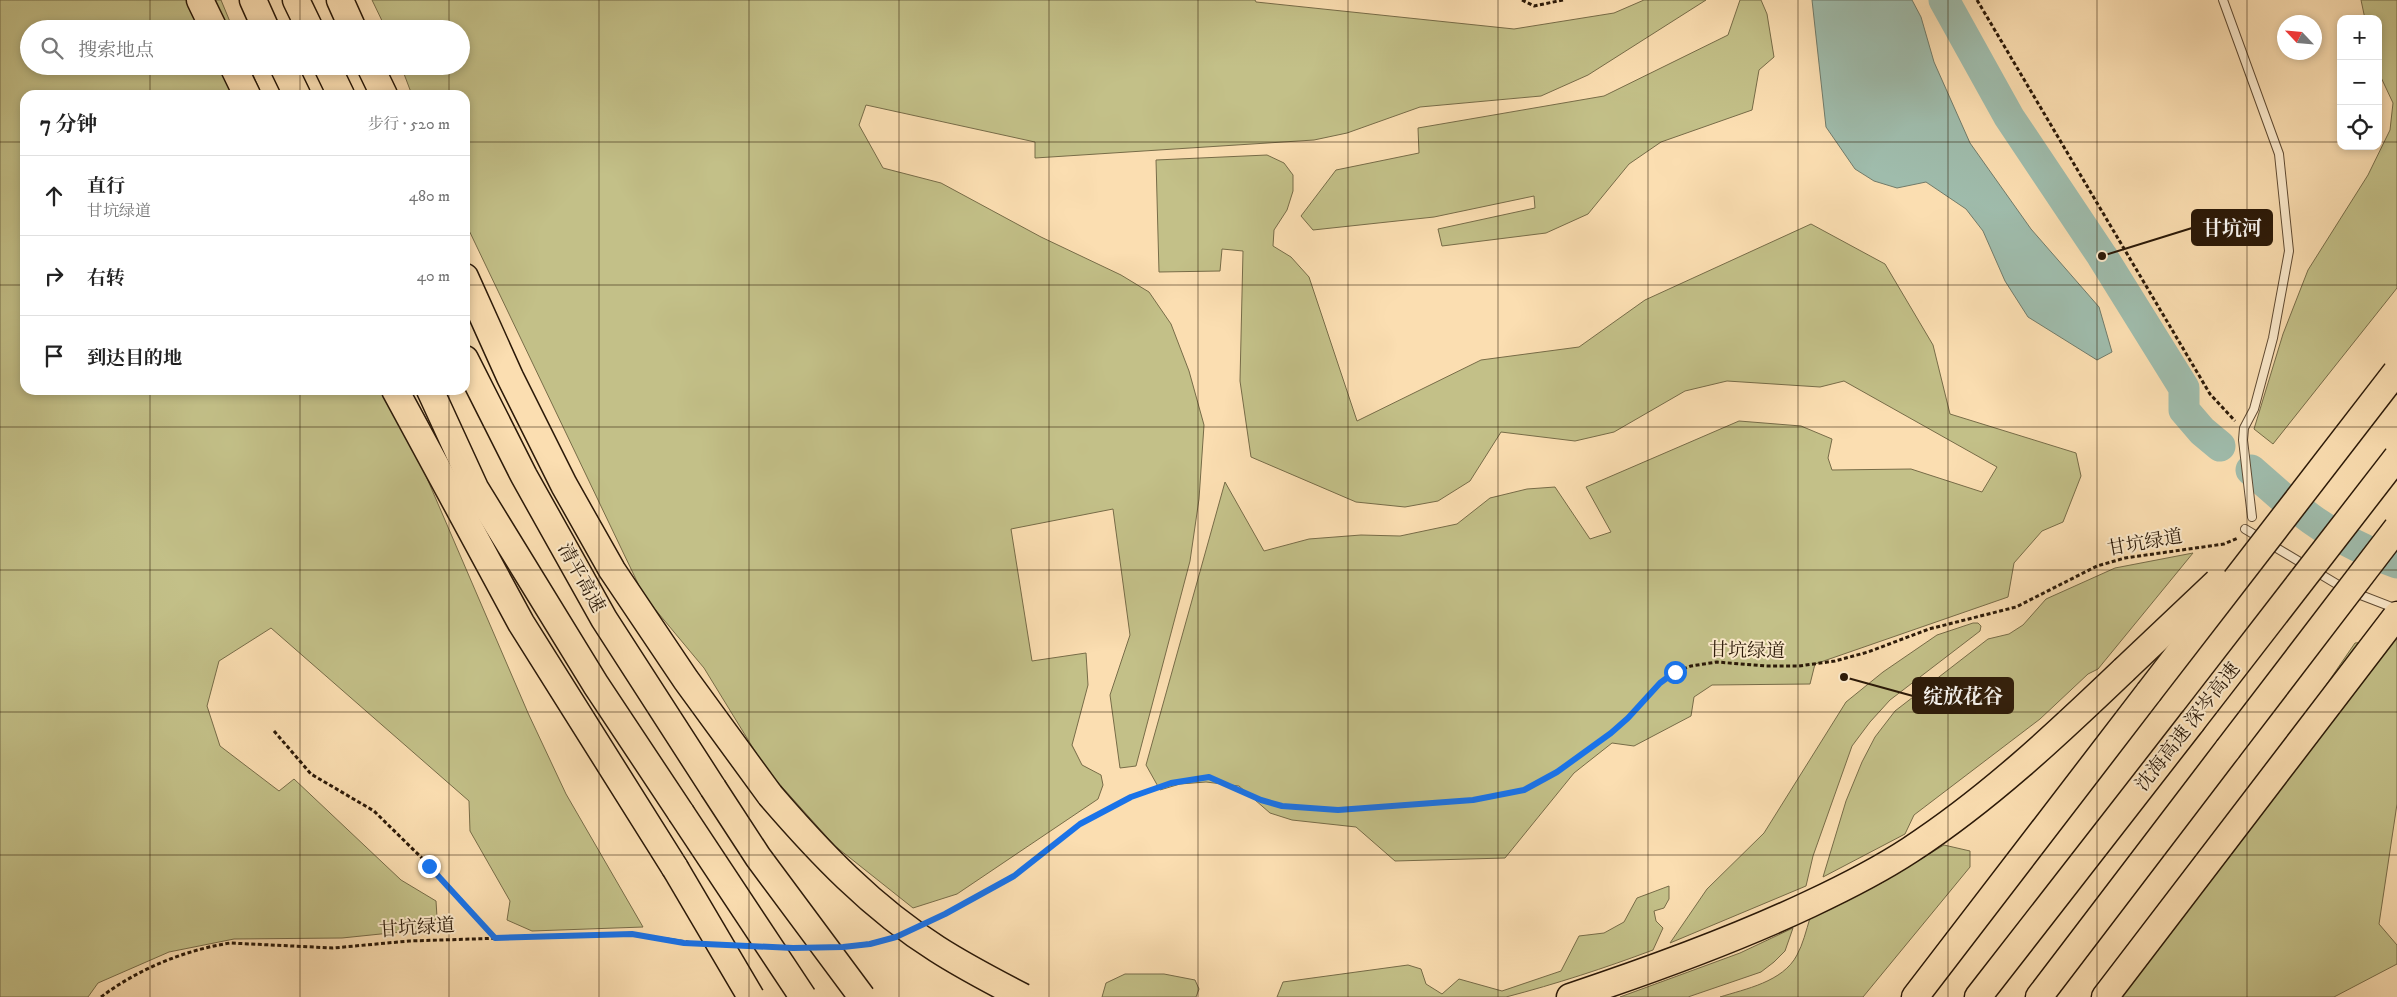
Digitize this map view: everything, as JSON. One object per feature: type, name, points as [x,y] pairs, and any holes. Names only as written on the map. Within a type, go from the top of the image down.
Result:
[{"type":"highway","points":[[200,0],[210,20]]},
{"type":"highway","points":[[253,0],[262,20]]},
{"type":"highway","points":[[296,0],[306,20]]},
{"type":"highway","points":[[340,0],[349,20]]},
{"type":"highway","points":[[237,75],[245,90]]},
{"type":"highway","points":[[288,75],[294,90]]},
{"type":"highway","points":[[331,75],[339,90]]},
{"type":"highway","points":[[374,75],[382,90]]},
{"type":"highway","points":[[470,288],[510,377],[564,485],[612,570],[686,680],[770,795],[809,841],[891,916],[936,948],[1023,997]]},
{"type":"highway","name":"清平高速","points":[[470,369],[524,476],[604,619],[758,856],[862,997]]},
{"type":"highway","points":[[1570,997],[1698,953],[1783,917],[1852,884],[1908,851],[1965,812],[2047,743],[2124,670],[2264,522],[2397,371]]},
{"type":"highway","points":[[398,395],[521,624],[675,868],[751,997]]},
{"type":"highway","points":[[432,395],[475,488],[596,685],[803,997]]},
{"type":"highway","name":"沈海高速 深岑高速","points":[[1978,997],[2397,457]]},
{"type":"highway","points":[[1915,997],[2149,692],[2264,522]]},
{"type":"highway","points":[[2039,997],[2397,528]]},
{"type":"highway","points":[[2105,997],[2397,615]]},
{"type":"lane","points":[[2224,0],[2278,154],[2289,251],[2273,338],[2254,409],[2244,428],[2243,440],[2264,522]]},
{"type":"lane","points":[[2245,530],[2345,589],[2397,609]]},
{"type":"path","points":[[1522,0],[1534,6],[1564,0]]},
{"type":"path","points":[[1977,0],[2210,394],[2232,419],[2244,428]]},
{"type":"path","name":"甘坑绿道","points":[[929,922],[1014,876],[1080,824],[1131,797],[1171,783],[1209,777],[1282,806],[1338,810],[1473,800],[1524,790],[1557,772],[1611,733],[1628,718],[1660,683],[1675,672],[1691,666],[1717,662],[1766,666],[1799,666],[1836,661],[1868,652],[1929,629],[2016,607],[2097,566],[2125,558],[2233,542],[2245,530]]},
{"type":"path","points":[[274,731],[311,774],[374,811],[429,866],[495,938]]},
{"type":"path","name":"甘坑绿道","points":[[101,997],[117,985],[157,964],[230,943],[333,948],[408,941],[632,934],[703,944]]},
{"type":"path","points":[[843,947],[887,939]]},
{"type":"shaded area","points":[[0,0],[221,0],[229,20],[20,20],[20,75],[253,75],[260,90],[20,90],[20,395],[391,395],[528,713],[566,794],[643,927],[532,931],[507,920],[510,901],[470,831],[469,801],[271,628],[219,661],[207,706],[220,746],[279,791],[294,779],[401,880],[436,901],[437,917],[429,929],[342,938],[234,939],[169,952],[98,983],[88,997],[0,997]]},
{"type":"shaded area","points":[[372,0],[1255,0],[1256,2],[1514,29],[1614,13],[1644,0],[1706,0],[1588,75],[1541,96],[1420,107],[1347,133],[1314,140],[1035,158],[1035,142],[866,105],[859,125],[883,168],[941,183],[1041,237],[1121,275],[1149,292],[1171,324],[1189,371],[1204,425],[1199,499],[1190,561],[1136,766],[1120,768],[1110,695],[1130,635],[1113,509],[1011,529],[1032,661],[1086,653],[1088,685],[1072,745],[1082,765],[1101,775],[1103,785],[1098,799],[957,894],[913,908],[835,846],[766,769],[704,668],[644,596],[470,232],[470,90],[410,90],[404,75],[470,75],[470,20],[382,20]]},
{"type":"shaded area","points":[[1740,0],[1761,0],[1767,14],[1774,57],[1759,70],[1752,110],[1661,142],[1629,164],[1588,214],[1546,233],[1442,246],[1438,229],[1535,208],[1534,196],[1434,217],[1313,230],[1301,216],[1336,170],[1419,153],[1418,128],[1604,96],[1728,35]]},
{"type":"shaded area","points":[[1812,0],[1912,0],[1921,17],[1934,62],[1970,143],[2031,229],[2099,307],[2112,352],[2097,360],[2028,317],[2005,281],[1983,231],[1966,209],[1926,182],[1897,188],[1874,181],[1855,169],[1826,127]]},
{"type":"shaded area","points":[[2361,0],[2397,0],[2397,288],[2273,444],[2254,429],[2283,334],[2308,270],[2368,175],[2380,150],[2382,150],[2390,130],[2393,103],[2382,80],[2382,15],[2364,15]]},
{"type":"shaded area","points":[[1267,155],[1284,163],[1293,175],[1293,191],[1287,210],[1274,230],[1273,246],[1291,257],[1309,277],[1357,421],[1481,360],[1579,347],[1645,300],[1811,224],[1885,264],[1933,345],[1950,414],[2076,453],[2081,476],[2063,522],[2042,531],[2014,563],[2008,597],[1815,664],[1810,684],[1712,685],[1694,697],[1691,716],[1634,746],[1612,743],[1574,773],[1505,858],[1395,861],[1356,827],[1292,820],[1270,813],[1239,786],[1206,782],[1180,784],[1160,790],[1146,765],[1225,482],[1264,551],[1309,539],[1361,535],[1400,536],[1457,524],[1490,498],[1527,489],[1555,487],[1590,539],[1611,532],[1586,487],[1739,421],[1801,426],[1832,439],[1828,458],[1832,470],[1911,469],[1982,492],[1997,467],[1844,381],[1820,387],[1727,381],[1685,391],[1614,432],[1575,441],[1501,432],[1470,481],[1438,501],[1405,507],[1356,502],[1251,457],[1240,381],[1243,251],[1222,249],[1220,271],[1159,272],[1156,160]]},
{"type":"shaded area","points":[[2193,553],[2098,669],[2088,674],[2040,719],[1914,815],[1905,834],[1823,877],[1846,801],[1862,762],[1875,737],[1895,711],[1988,639],[2009,634],[2023,625],[2046,599],[2115,568]]},
{"type":"shaded area","points":[[1978,623],[1981,626],[1980,631],[1890,700],[1852,746],[1813,856],[1806,886],[1670,943],[1707,889],[1764,833],[1846,702],[1883,672],[1937,635]]},
{"type":"shaded area","points":[[2397,639],[2397,804],[2379,924],[2397,945],[2397,964],[2334,997],[2102,997],[2245,803],[2355,643]]},
{"type":"shaded area","points":[[1944,845],[1970,851],[1970,867],[1863,997],[1720,997],[1763,983],[1783,972],[1797,955],[1810,918],[1883,882]]},
{"type":"shaded area","points":[[1669,886],[1669,899],[1664,908],[1654,911],[1656,921],[1663,928],[1653,950],[1525,992],[1506,997],[1277,997],[1283,982],[1408,965],[1421,969],[1426,984],[1442,994],[1459,979],[1502,991],[1561,971],[1579,936],[1604,933],[1624,922],[1637,898]]},
{"type":"shaded area","points":[[1793,928],[1785,951],[1761,972],[1688,997],[1620,997],[1740,953]]},
{"type":"shaded area","points":[[1125,974],[1164,974],[1195,980],[1199,989],[1196,997],[1102,997],[1106,983]]},
{"type":"waterway","points":[[1944,0],[2009,117],[2102,256],[2184,388],[2184,410],[2202,431],[2220,446]]},
{"type":"waterway","points":[[2251,470],[2283,498]]},
{"type":"waterway","points":[[2302,512],[2324,528],[2347,541],[2397,563]]},
{"type":"place","name":"甘坑河","points":[[2102,256]]},
{"type":"place","name":"绽放花谷","points":[[1844,677]]},
{"type":"route","points":[[429,866],[495,938],[632,934],[684,943],[793,948],[843,947],[870,944],[896,937],[945,914],[1014,876],[1080,824],[1131,797],[1171,783],[1209,777],[1261,800],[1282,806],[1338,810],[1473,800],[1524,790],[1541,783],[1611,733],[1628,718],[1660,683],[1675,672]]}]
